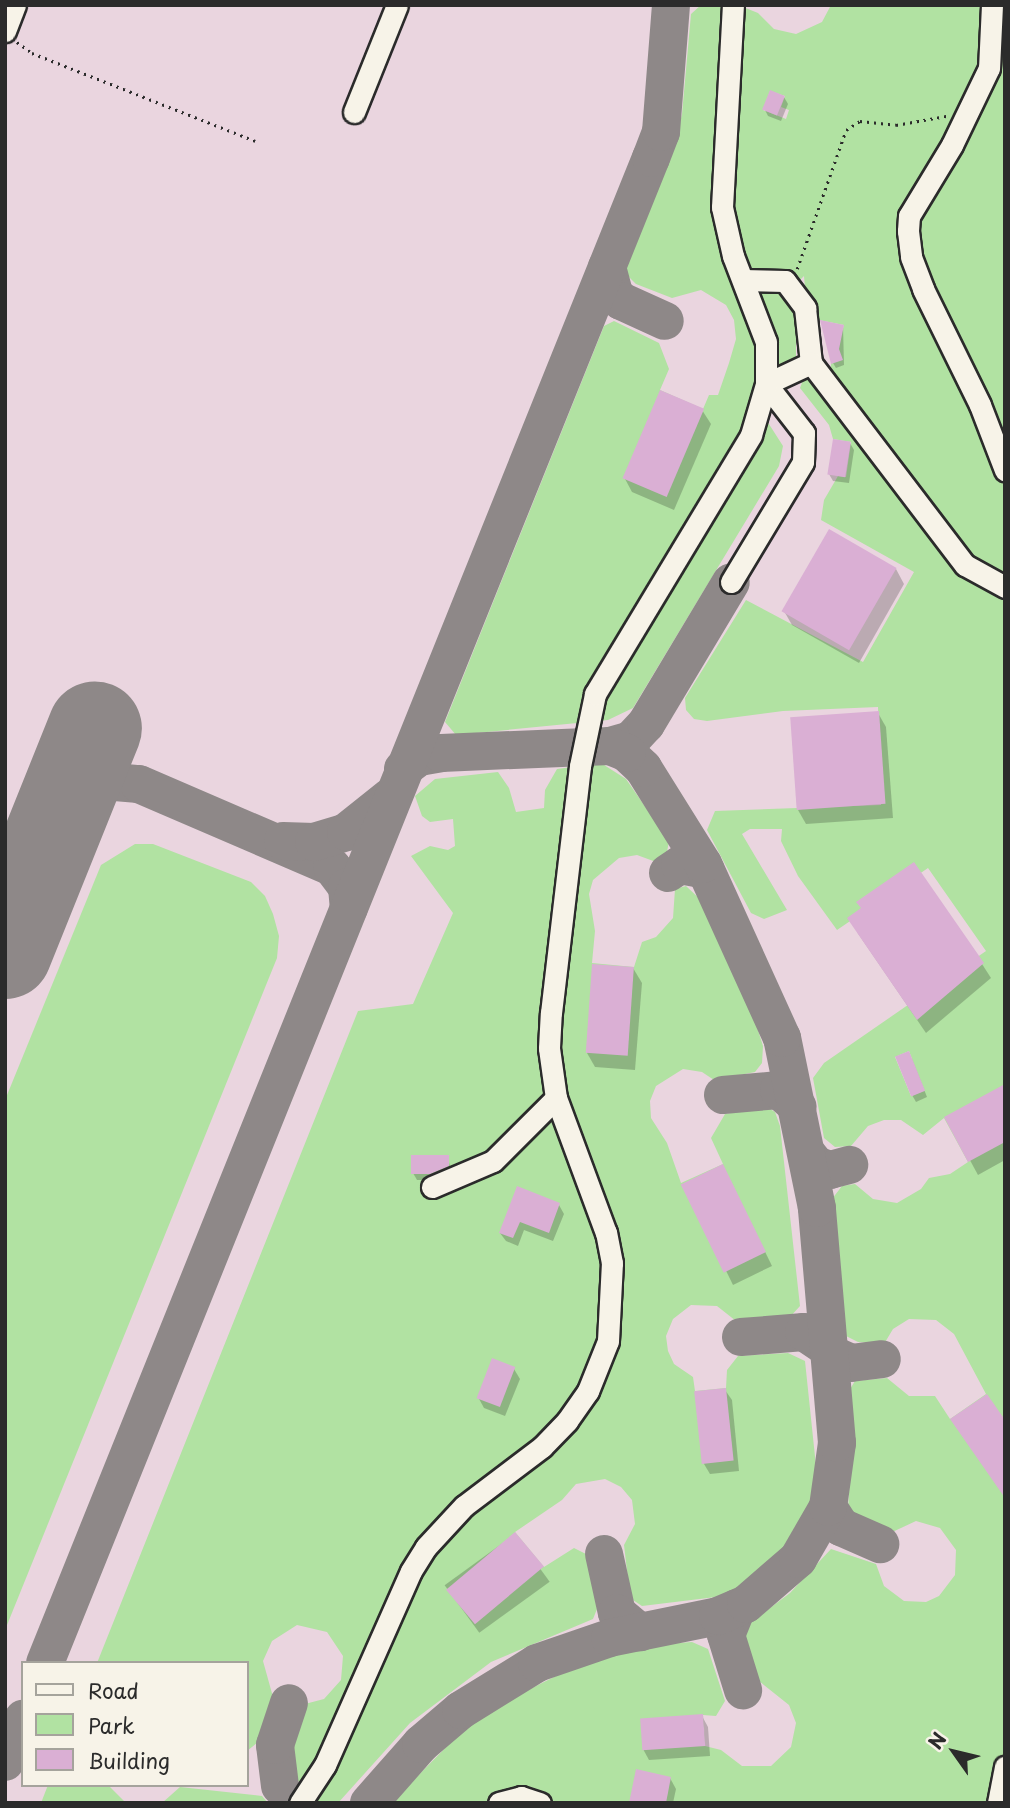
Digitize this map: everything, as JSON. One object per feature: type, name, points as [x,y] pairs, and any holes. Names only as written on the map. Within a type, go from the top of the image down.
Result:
[{"type":"lane","points":[[354,112],[397,5]]},
{"type":"lane","points":[[300,1803],[326,1765],[411,1572],[426,1547],[464,1506],[542,1447],[567,1421],[599,1367],[612,1319],[612,1263],[606,1233],[556,1098],[549,1048],[551,1013],[580,766],[595,694],[751,435],[766,384],[766,342],[743,280],[722,206],[733,5]]},
{"type":"lane","points":[[992,5],[989,68],[971,110],[920,194],[908,232],[911,257],[923,289],[980,405],[1005,470]]},
{"type":"lane","points":[[743,280],[785,281],[804,308],[811,363],[965,565],[1005,587]]},
{"type":"lane","points":[[766,384],[811,363]]},
{"type":"lane","points":[[731,582],[803,462],[804,433],[766,384]]},
{"type":"lane","points":[[432,1187],[493,1161],[556,1098]]},
{"type":"lane","points":[[998,1803],[1005,1767]]},
{"type":"lane","points":[[499,1803],[521,1797],[540,1803]]},
{"type":"path","points":[[10,20],[15,40],[32,53],[255,141]]},
{"type":"path","points":[[785,281],[801,265],[816,226],[823,185],[846,130],[860,121],[932,121],[971,110]]},
{"type":"shaded area","points":[[5,5],[1005,5],[1005,1803],[5,1803]]},
{"type":"green space","points":[[701,5],[743,7],[758,13],[774,29],[796,34],[822,22],[831,5],[1005,5],[1005,1803],[391,1803],[467,1726],[502,1703],[578,1665],[653,1645],[692,1642],[708,1649],[725,1701],[716,1716],[703,1715],[705,1746],[721,1750],[742,1766],[771,1766],[791,1747],[796,1723],[789,1705],[759,1681],[744,1639],[746,1626],[790,1593],[831,1549],[876,1564],[884,1586],[904,1601],[926,1602],[939,1596],[955,1575],[956,1550],[940,1528],[916,1521],[886,1535],[848,1509],[852,1444],[847,1394],[855,1381],[887,1378],[909,1396],[935,1396],[950,1419],[986,1394],[954,1334],[936,1320],[909,1319],[893,1329],[884,1344],[858,1342],[844,1335],[832,1199],[842,1186],[855,1184],[873,1199],[897,1203],[921,1189],[929,1178],[950,1174],[968,1162],[944,1118],[923,1135],[901,1120],[884,1120],[868,1126],[851,1146],[835,1147],[824,1138],[813,1078],[824,1063],[986,951],[928,868],[837,930],[798,876],[781,841],[782,829],[750,829],[742,834],[787,910],[764,919],[751,913],[707,830],[715,811],[881,805],[878,707],[783,711],[707,721],[694,719],[686,710],[685,698],[746,600],[863,662],[914,572],[821,520],[824,500],[838,476],[846,477],[851,442],[833,439],[829,425],[800,388],[803,380],[812,379],[829,397],[831,364],[844,325],[819,320],[806,300],[804,276],[796,284],[796,360],[757,377],[767,421],[783,446],[779,466],[633,708],[608,720],[456,735],[445,722],[604,326],[614,321],[659,343],[669,369],[660,390],[703,409],[709,395],[718,395],[736,339],[734,320],[726,305],[701,290],[672,298],[636,284],[627,275],[626,263],[674,147],[682,114],[691,14]],"holes":[[[770,91],[785,96],[781,107],[789,110],[786,119],[763,110]],[[909,1051],[924,1091],[911,1096],[895,1057]]]},
{"type":"green space","points":[[601,763],[626,779],[669,841],[667,852],[656,862],[637,855],[619,858],[593,880],[589,894],[595,931],[592,963],[634,967],[642,942],[656,937],[673,918],[675,889],[686,886],[703,902],[751,1008],[763,1046],[762,1063],[755,1072],[714,1080],[702,1072],[683,1069],[656,1086],[650,1101],[651,1118],[667,1143],[681,1183],[723,1164],[711,1138],[725,1114],[767,1107],[775,1112],[780,1126],[800,1306],[789,1318],[754,1322],[736,1321],[717,1306],[691,1305],[673,1319],[666,1336],[668,1351],[674,1364],[693,1377],[695,1391],[726,1388],[727,1370],[738,1356],[788,1353],[805,1361],[816,1466],[812,1498],[786,1545],[745,1585],[716,1597],[642,1606],[633,1600],[629,1588],[624,1545],[635,1524],[632,1500],[621,1487],[605,1479],[576,1484],[562,1500],[515,1532],[544,1567],[574,1548],[588,1555],[597,1609],[593,1619],[491,1662],[410,1723],[338,1803],[310,1803],[295,1775],[292,1738],[301,1705],[324,1699],[341,1680],[343,1656],[327,1632],[297,1625],[272,1641],[263,1661],[273,1697],[258,1742],[248,1750],[248,1661],[98,1661],[358,1011],[413,1004],[453,913],[411,856],[430,846],[448,850],[455,846],[453,819],[430,822],[422,816],[415,796],[435,779],[498,772],[509,788],[516,812],[544,808],[545,790],[557,769]]},
{"type":"green space","points":[[135,844],[153,844],[251,882],[265,896],[273,914],[279,936],[277,958],[5,1630],[5,1100],[101,865]]},
{"type":"green space","points":[[47,1787],[110,1787],[126,1803],[41,1803]]},
{"type":"green space","points":[[180,1787],[262,1796],[268,1803],[162,1803]]},
{"type":"building","points":[[770,90],[785,96],[777,115],[762,109]]},
{"type":"building","points":[[820,320],[844,325],[839,349],[843,360],[831,364]]},
{"type":"building","points":[[660,390],[704,409],[667,497],[622,478]]},
{"type":"building","points":[[833,439],[851,442],[845,477],[827,475]]},
{"type":"building","points":[[829,529],[897,568],[849,650],[782,611]]},
{"type":"building","points":[[879,711],[885,804],[797,810],[790,717]]},
{"type":"building","points":[[914,862],[984,963],[917,1020],[847,918],[861,908],[856,902]]},
{"type":"building","points":[[592,964],[634,967],[628,1056],[586,1053]]},
{"type":"building","points":[[909,1051],[925,1091],[911,1096],[895,1057]]},
{"type":"building","points":[[1005,1084],[1005,1142],[968,1162],[944,1117]]},
{"type":"building","points":[[411,1155],[449,1155],[449,1166],[430,1174],[411,1174]]},
{"type":"building","points":[[723,1164],[766,1252],[724,1273],[681,1185]]},
{"type":"building","points":[[517,1186],[560,1203],[549,1233],[520,1222],[513,1238],[499,1233]]},
{"type":"building","points":[[492,1358],[515,1367],[500,1407],[477,1398]]},
{"type":"building","points":[[726,1388],[734,1461],[702,1464],[694,1391]]},
{"type":"building","points":[[987,1394],[1005,1420],[1005,1498],[950,1419]]},
{"type":"building","points":[[515,1532],[544,1566],[475,1624],[446,1590]]},
{"type":"building","points":[[703,1714],[705,1746],[642,1750],[640,1718]]},
{"type":"building","points":[[636,1769],[671,1777],[666,1803],[629,1803]]},
{"type":"taxiway","points":[[46,1661],[661,132],[671,5]]},
{"type":"taxiway","points":[[607,267],[614,294],[621,301],[665,321]]},
{"type":"taxiway","points":[[403,769],[419,757],[441,753],[610,746],[631,740],[646,724],[731,582]]},
{"type":"taxiway","points":[[369,1803],[421,1744],[461,1710],[537,1663],[610,1638],[718,1616],[746,1604],[798,1559],[828,1507],[837,1443],[817,1208],[782,1038],[703,864],[643,768],[627,753],[610,746]]},
{"type":"taxiway","points":[[66,800],[103,781],[139,784],[332,867],[347,887],[349,908]]},
{"type":"taxiway","points":[[283,841],[314,842],[346,832],[390,797]]},
{"type":"taxiway","points":[[668,873],[680,865],[706,870]]},
{"type":"taxiway","points":[[723,1095],[779,1090],[798,1107]]},
{"type":"taxiway","points":[[808,1155],[816,1165],[830,1170],[849,1165]]},
{"type":"taxiway","points":[[741,1337],[804,1332],[829,1349]]},
{"type":"taxiway","points":[[829,1353],[851,1363],[882,1359]]},
{"type":"taxiway","points":[[828,1507],[841,1527],[880,1544]]},
{"type":"taxiway","points":[[604,1554],[617,1613],[640,1632]]},
{"type":"taxiway","points":[[737,1608],[726,1635],[743,1690]]},
{"type":"taxiway","points":[[280,1786],[275,1745],[289,1703]]},
{"type":"taxiway","points":[[5,1762],[21,1724]]},
{"type":"runway","points":[[5,952],[95,728]]}]
